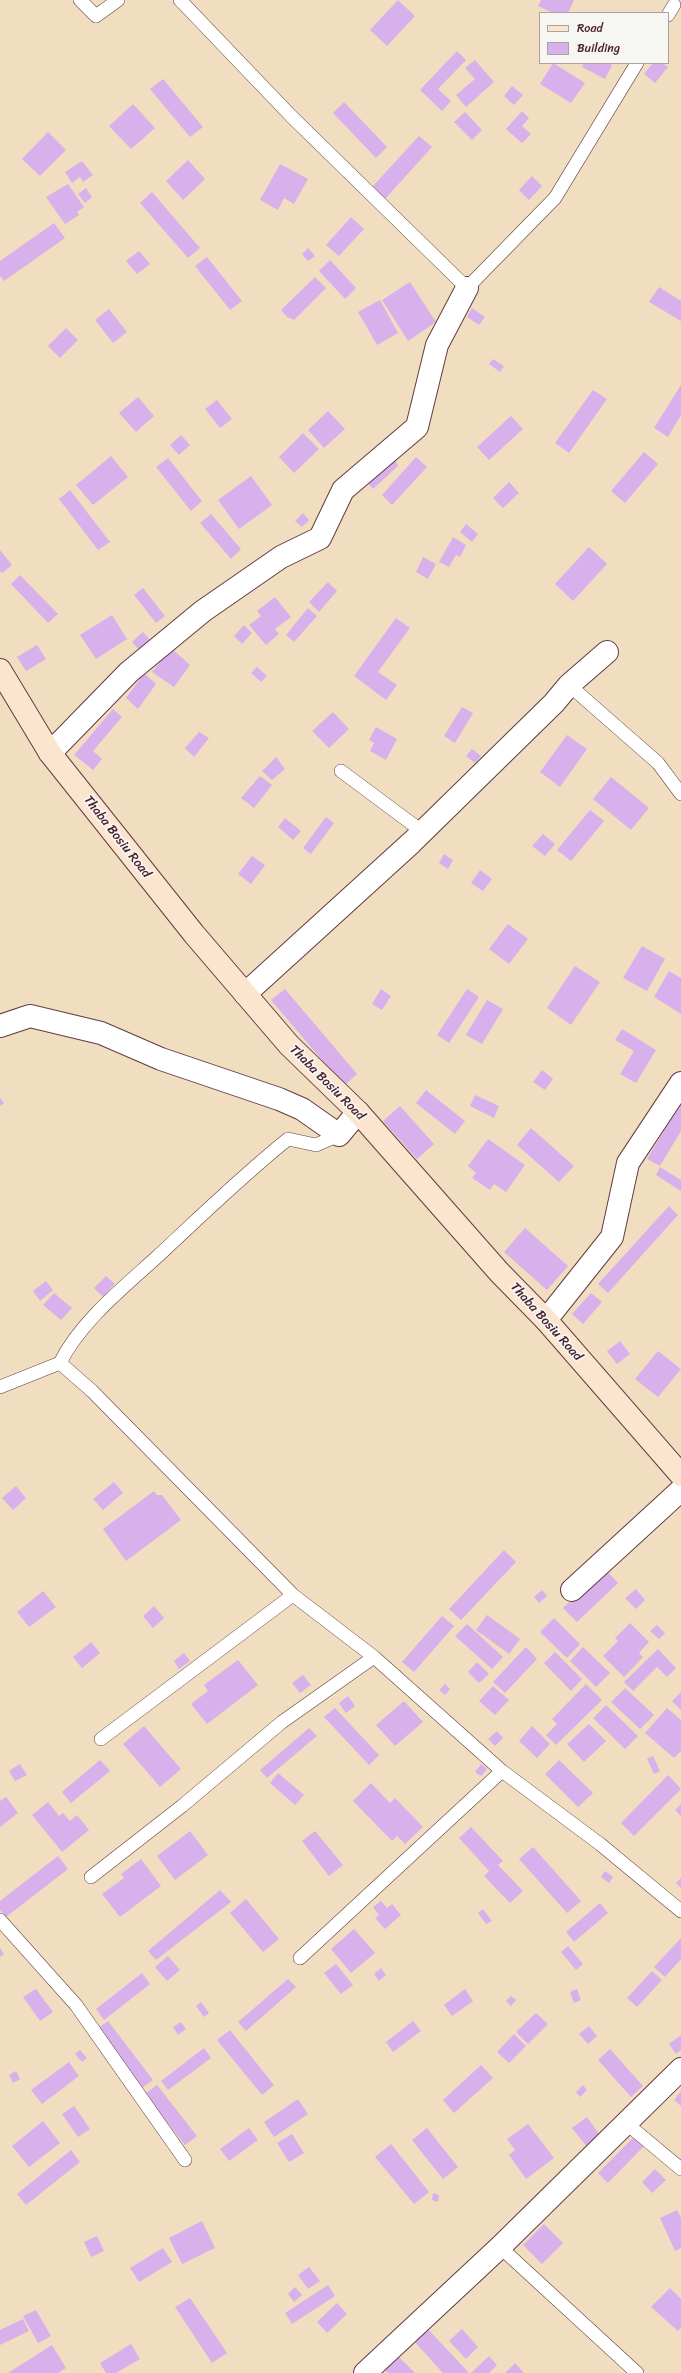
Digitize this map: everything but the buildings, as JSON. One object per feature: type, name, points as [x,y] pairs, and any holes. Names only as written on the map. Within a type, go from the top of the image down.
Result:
[{"type":"street","points":[[50,753],[129,672],[192,620],[245,581],[282,557],[320,538],[343,490],[417,427],[437,345],[467,288]]},
{"type":"street","points":[[245,994],[423,832],[554,703],[569,685],[607,652]]},
{"type":"street","name":"Thaba Bosiu Road","points":[[0,670],[50,753],[194,934],[289,1045],[358,1112],[499,1272],[546,1320],[681,1476]]},
{"type":"street","points":[[0,1026],[30,1016],[101,1033],[161,1059],[302,1109],[340,1135],[358,1112]]},
{"type":"street","points":[[546,1320],[612,1237],[628,1163],[681,1083]]},
{"type":"street","points":[[572,1590],[681,1490]]},
{"type":"street","points":[[365,2373],[500,2247],[681,2069]]},
{"type":"lane","points":[[80,0],[96,16],[118,0]]},
{"type":"lane","points":[[180,0],[290,116],[467,288],[555,198],[636,64]]},
{"type":"lane","points":[[569,685],[658,763],[681,794]]},
{"type":"lane","points":[[341,771],[423,832]]},
{"type":"lane","points":[[0,1387],[60,1363],[69,1345],[116,1295],[256,1165],[288,1139],[316,1145],[340,1135]]},
{"type":"lane","points":[[60,1363],[92,1391],[293,1595],[374,1657],[502,1771],[600,1844],[681,1911]]},
{"type":"lane","points":[[101,1739],[293,1595]]},
{"type":"lane","points":[[91,1877],[182,1806],[282,1722],[374,1657]]},
{"type":"lane","points":[[300,1958],[502,1771]]},
{"type":"lane","points":[[0,1920],[76,2005],[185,2160]]},
{"type":"lane","points":[[626,2123],[681,2169]]},
{"type":"lane","points":[[500,2247],[637,2373]]}]
